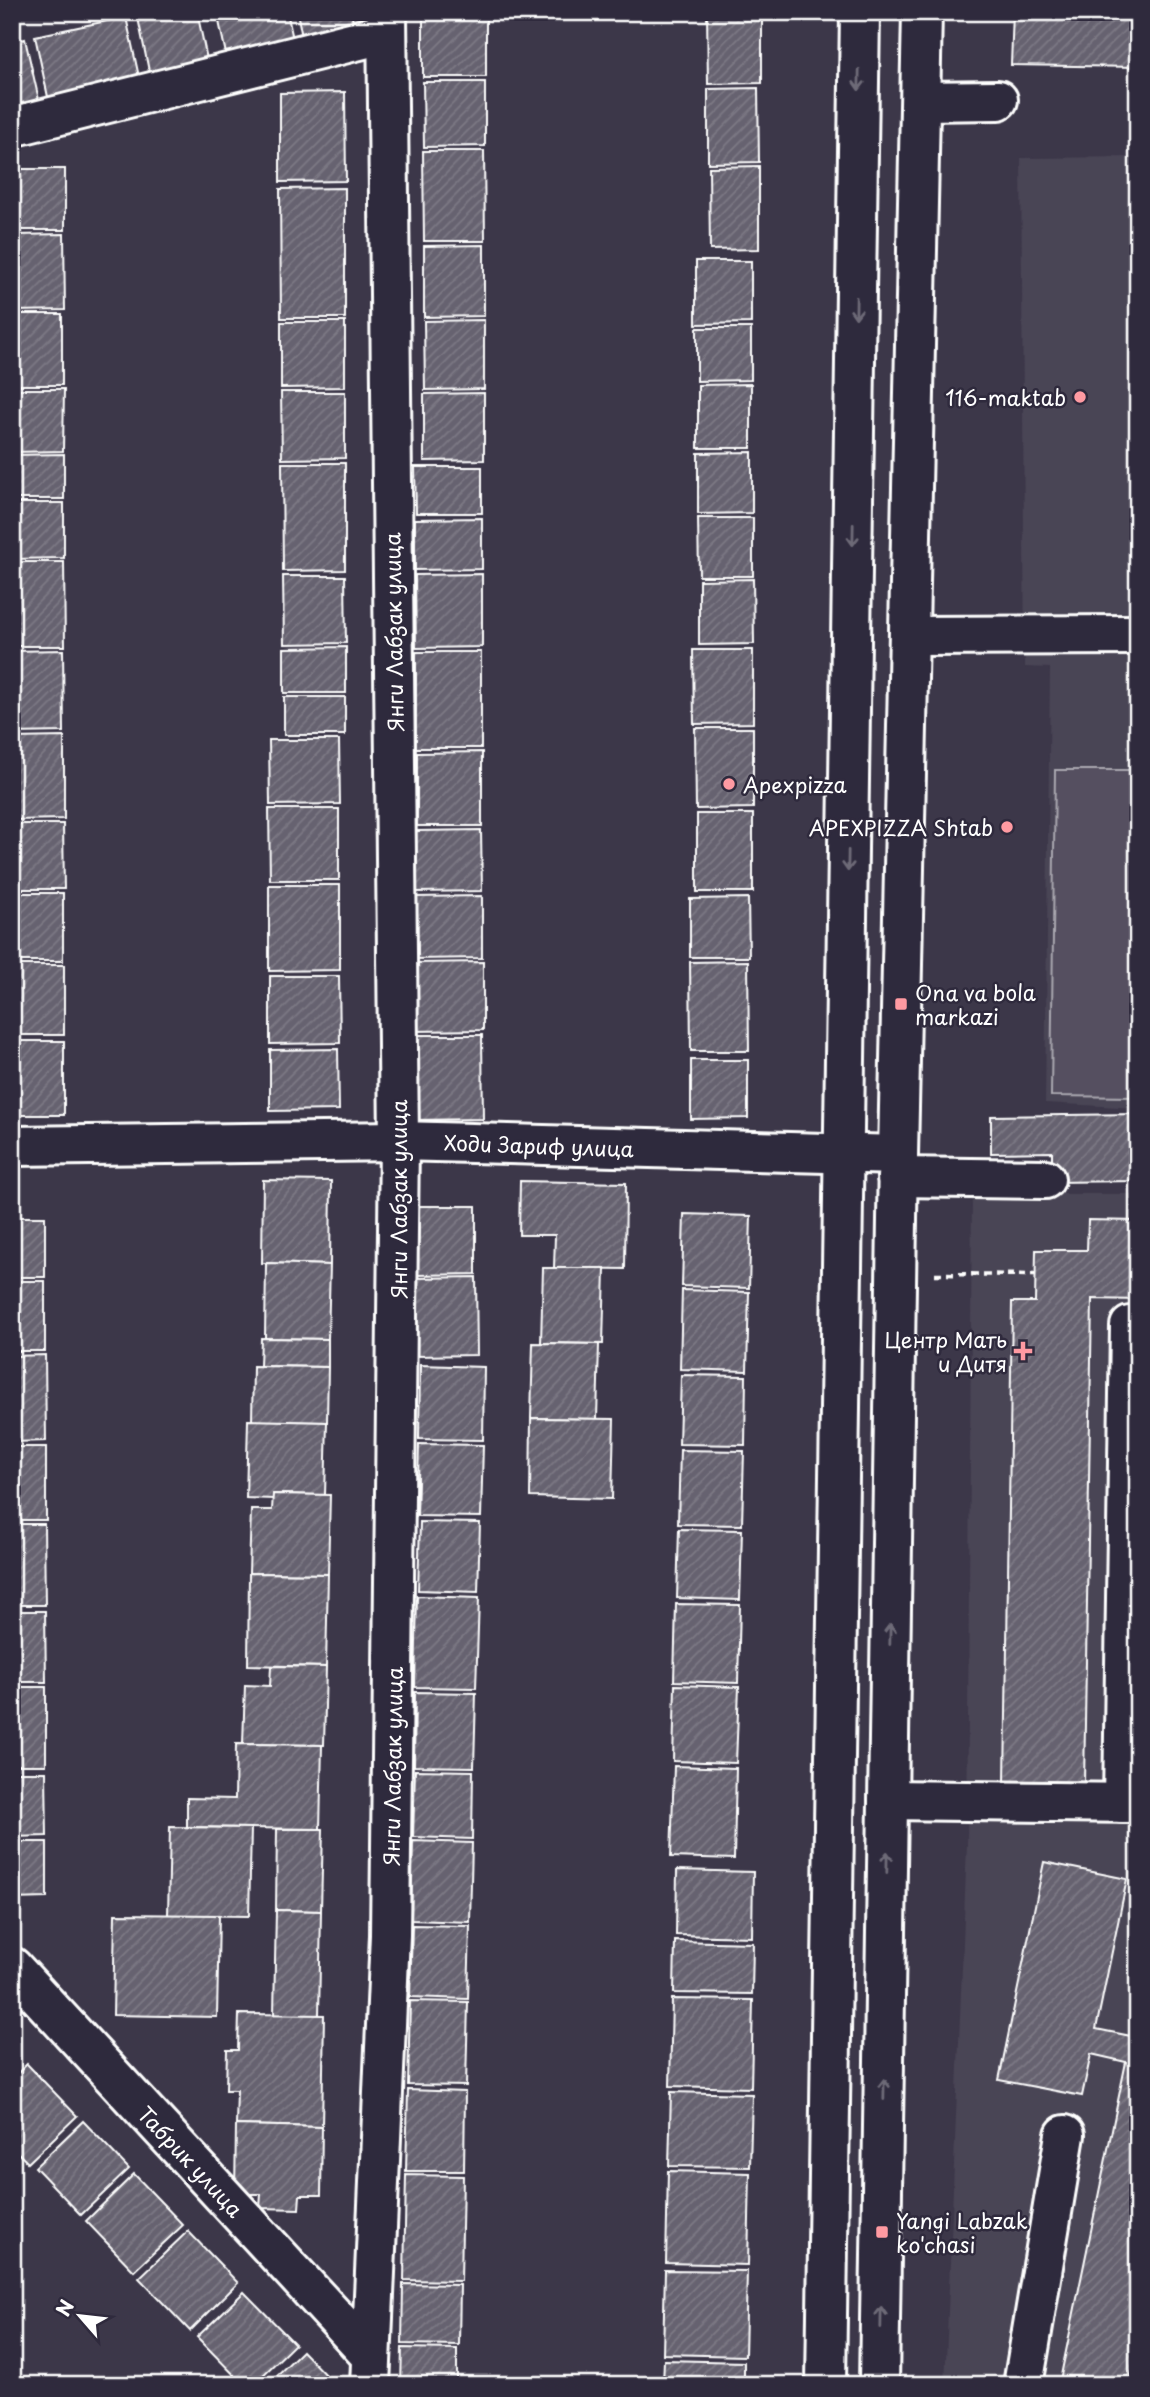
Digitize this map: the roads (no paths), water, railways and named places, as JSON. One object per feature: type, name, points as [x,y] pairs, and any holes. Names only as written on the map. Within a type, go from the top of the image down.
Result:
[{"type":"main road","points":[[826,2385],[860,12]]},
{"type":"main road","points":[[879,2385],[896,1276],[922,12]]},
{"type":"main road","points":[[12,127],[387,22]]},
{"type":"main road","name":"Янги Лабзак улица","points":[[370,2370],[390,1935],[399,1141],[387,22]]},
{"type":"main road","points":[[922,101],[998,100]]},
{"type":"main road","points":[[910,636],[1138,635]]},
{"type":"main road","name":"Ходи Зариф улица","points":[[12,1146],[399,1141],[844,1154],[898,1166],[1045,1179]]},
{"type":"main road","points":[[888,1800],[1130,1803],[1130,1326],[1138,1327]]},
{"type":"main road","name":"Табрик улица","points":[[12,1967],[370,2370]]},
{"type":"main road","points":[[1023,2385],[1065,2135]]},
{"type":"place","name":"116-maktab","points":[[1080,397]]},
{"type":"place","name":"Apexpizza","points":[[729,784]]},
{"type":"place","name":"APEXPIZZA Shtab","points":[[1007,827]]},
{"type":"place","name":"Ona va bola markazi","points":[[901,1004]]},
{"type":"place","name":"Центр Мать и Дитя","points":[[1023,1351]]},
{"type":"place","name":"Yangi Labzak ko'chasi","points":[[882,2232]]}]
